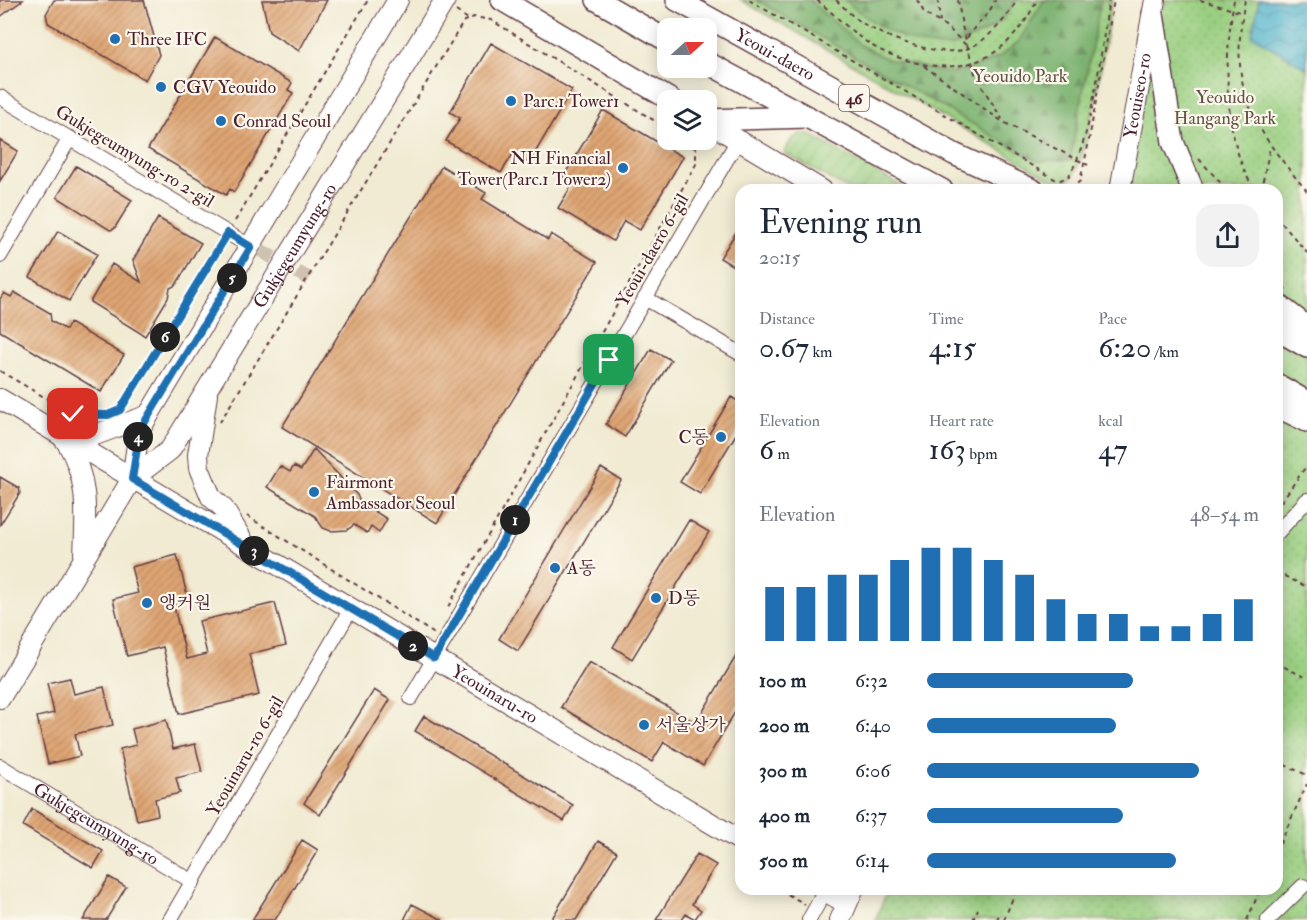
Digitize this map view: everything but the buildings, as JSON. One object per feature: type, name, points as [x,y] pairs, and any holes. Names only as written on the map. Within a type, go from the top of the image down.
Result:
[{"type":"main road","points":[[502,0],[657,92]]},
{"type":"main road","points":[[597,0],[657,35]]},
{"type":"main road","name":"Yeoui-daero","points":[[677,0],[954,154],[1020,184]]},
{"type":"main road","points":[[1154,7],[1173,142],[1190,184]]},
{"type":"main road","points":[[717,68],[809,117]]},
{"type":"main road","points":[[717,121],[809,117]]},
{"type":"main road","name":"46","points":[[809,117],[931,184]]},
{"type":"main road","points":[[1283,308],[1307,327]]},
{"type":"main road","points":[[1283,333],[1307,347]]},
{"type":"main road","points":[[1283,388],[1307,402]]},
{"type":"main road","points":[[1283,409],[1307,421]]},
{"type":"street","name":"Gukjegeumyung-ro","points":[[132,479],[140,430],[398,0]]},
{"type":"street","name":"Gukjegeumyung-ro","points":[[0,698],[132,479],[170,450],[445,0]]},
{"type":"street","name":"Yeouiseo-ro","points":[[1121,184],[1154,7]]},
{"type":"street","name":"Gukjegeumyung-ro 2-gil","points":[[0,97],[251,247]]},
{"type":"street","points":[[717,128],[812,184]]},
{"type":"street","points":[[0,256],[70,138]]},
{"type":"street","name":"Yeoui-daero 6-gil","points":[[411,698],[738,140]]},
{"type":"street","points":[[645,298],[735,350]]},
{"type":"street","points":[[208,390],[198,455],[199,468],[211,497],[223,508],[245,546]]},
{"type":"street","name":"Yeouinaru-ro","points":[[0,399],[735,837]]},
{"type":"street","points":[[84,558],[86,494],[75,456],[64,439],[95,435],[149,416]]},
{"type":"street","points":[[1283,526],[1307,500]]},
{"type":"street","name":"Yeouinaru-ro 6-gil","points":[[170,920],[351,609]]},
{"type":"street","name":"Gukjegeumyung-ro","points":[[0,766],[193,882]]},
{"type":"street","points":[[1268,920],[1303,885]]},
{"type":"street","points":[[810,918],[822,895]]},
{"type":"street","points":[[832,895],[846,904]]},
{"type":"path","points":[[114,412],[120,410],[131,395],[368,0]]},
{"type":"path","points":[[748,0],[1058,181],[1068,177],[1076,165],[1084,141],[1109,0]]},
{"type":"path","points":[[817,0],[871,45],[895,57],[951,68],[974,64],[1015,36],[1037,0]]},
{"type":"path","points":[[836,0],[863,24],[888,37],[941,52],[969,48],[1007,18],[1017,0]]},
{"type":"path","points":[[916,0],[925,14],[969,48]]},
{"type":"path","points":[[938,0],[940,24]]},
{"type":"path","points":[[958,0],[976,77],[1004,122]]},
{"type":"path","points":[[966,39],[975,25],[987,15],[995,0]]},
{"type":"path","points":[[1077,184],[1080,181],[1114,0]]},
{"type":"path","points":[[1200,0],[1243,12]]},
{"type":"path","points":[[1234,0],[1229,27],[1230,116],[1244,176],[1250,184]]},
{"type":"path","points":[[1245,0],[1239,55],[1241,79],[1257,126],[1270,147],[1307,191]]},
{"type":"path","points":[[219,423],[464,21],[474,17],[491,20],[657,122]]},
{"type":"path","points":[[922,64],[1004,122],[1088,165]]},
{"type":"path","points":[[1262,184],[1270,147]]},
{"type":"path","points":[[445,612],[696,164],[696,150]]},
{"type":"path","points":[[1283,224],[1307,253]]},
{"type":"path","points":[[0,371],[73,414],[108,415]]},
{"type":"path","points":[[1283,499],[1307,465]]},
{"type":"path","points":[[245,515],[434,633],[439,622]]},
{"type":"path","points":[[1283,575],[1307,587]]},
{"type":"path","points":[[1283,666],[1307,678]]},
{"type":"path","points":[[1283,763],[1307,775]]},
{"type":"path","points":[[1283,837],[1307,784]]},
{"type":"path","points":[[789,895],[805,904],[810,918]]},
{"type":"path","points":[[1004,920],[1014,895]]},
{"type":"path","points":[[1247,920],[1258,895]]},
{"type":"path","points":[[973,920],[978,909]]},
{"type":"path","points":[[997,920],[999,914]]},
{"type":"green space","name":"Yeouido Park","points":[[741,0],[1112,0],[1091,121],[1078,165],[1071,178],[1059,184]]},
{"type":"green space","points":[[756,0],[809,0],[860,45],[887,59],[949,73],[970,69],[999,57],[1019,41],[1044,0],[1101,0],[1070,160],[1037,161]]},
{"type":"green space","points":[[845,0],[1016,0],[1005,16],[992,28],[961,44],[945,47],[914,42],[889,31],[866,17]]},
{"type":"green space","name":"Yeouido Hangang Park","points":[[1164,0],[1307,0],[1307,920],[875,920],[886,895],[1283,895],[1283,184],[1125,184]]},
{"type":"green space","points":[[800,134],[811,135],[897,184],[838,184],[784,153],[791,140]]},
{"type":"water","points":[[1259,0],[1307,0],[1307,69],[1252,36]]},
{"type":"tunnel","points":[[243,240],[311,280]]},
{"type":"place","name":"Three IFC","points":[[115,39]]},
{"type":"place","name":"CGV Yeouido","points":[[161,87]]},
{"type":"place","name":"Parc.1 Tower1","points":[[511,101]]},
{"type":"place","name":"Conrad Seoul","points":[[221,121]]},
{"type":"place","name":"NH Financial Tower(Parc.1 Tower2)","points":[[623,168]]},
{"type":"place","name":"C동","points":[[721,437]]},
{"type":"place","name":"Fairmont Ambassador Seoul","points":[[314,492]]},
{"type":"place","name":"A동","points":[[555,568]]},
{"type":"place","name":"D동","points":[[656,598]]},
{"type":"place","name":"앵커원","points":[[147,603]]},
{"type":"place","name":"서울상가","points":[[644,725]]},
{"type":"route","points":[[73,414],[108,415],[120,410],[228,233],[251,247],[140,430],[132,479],[434,658],[609,360]]}]
